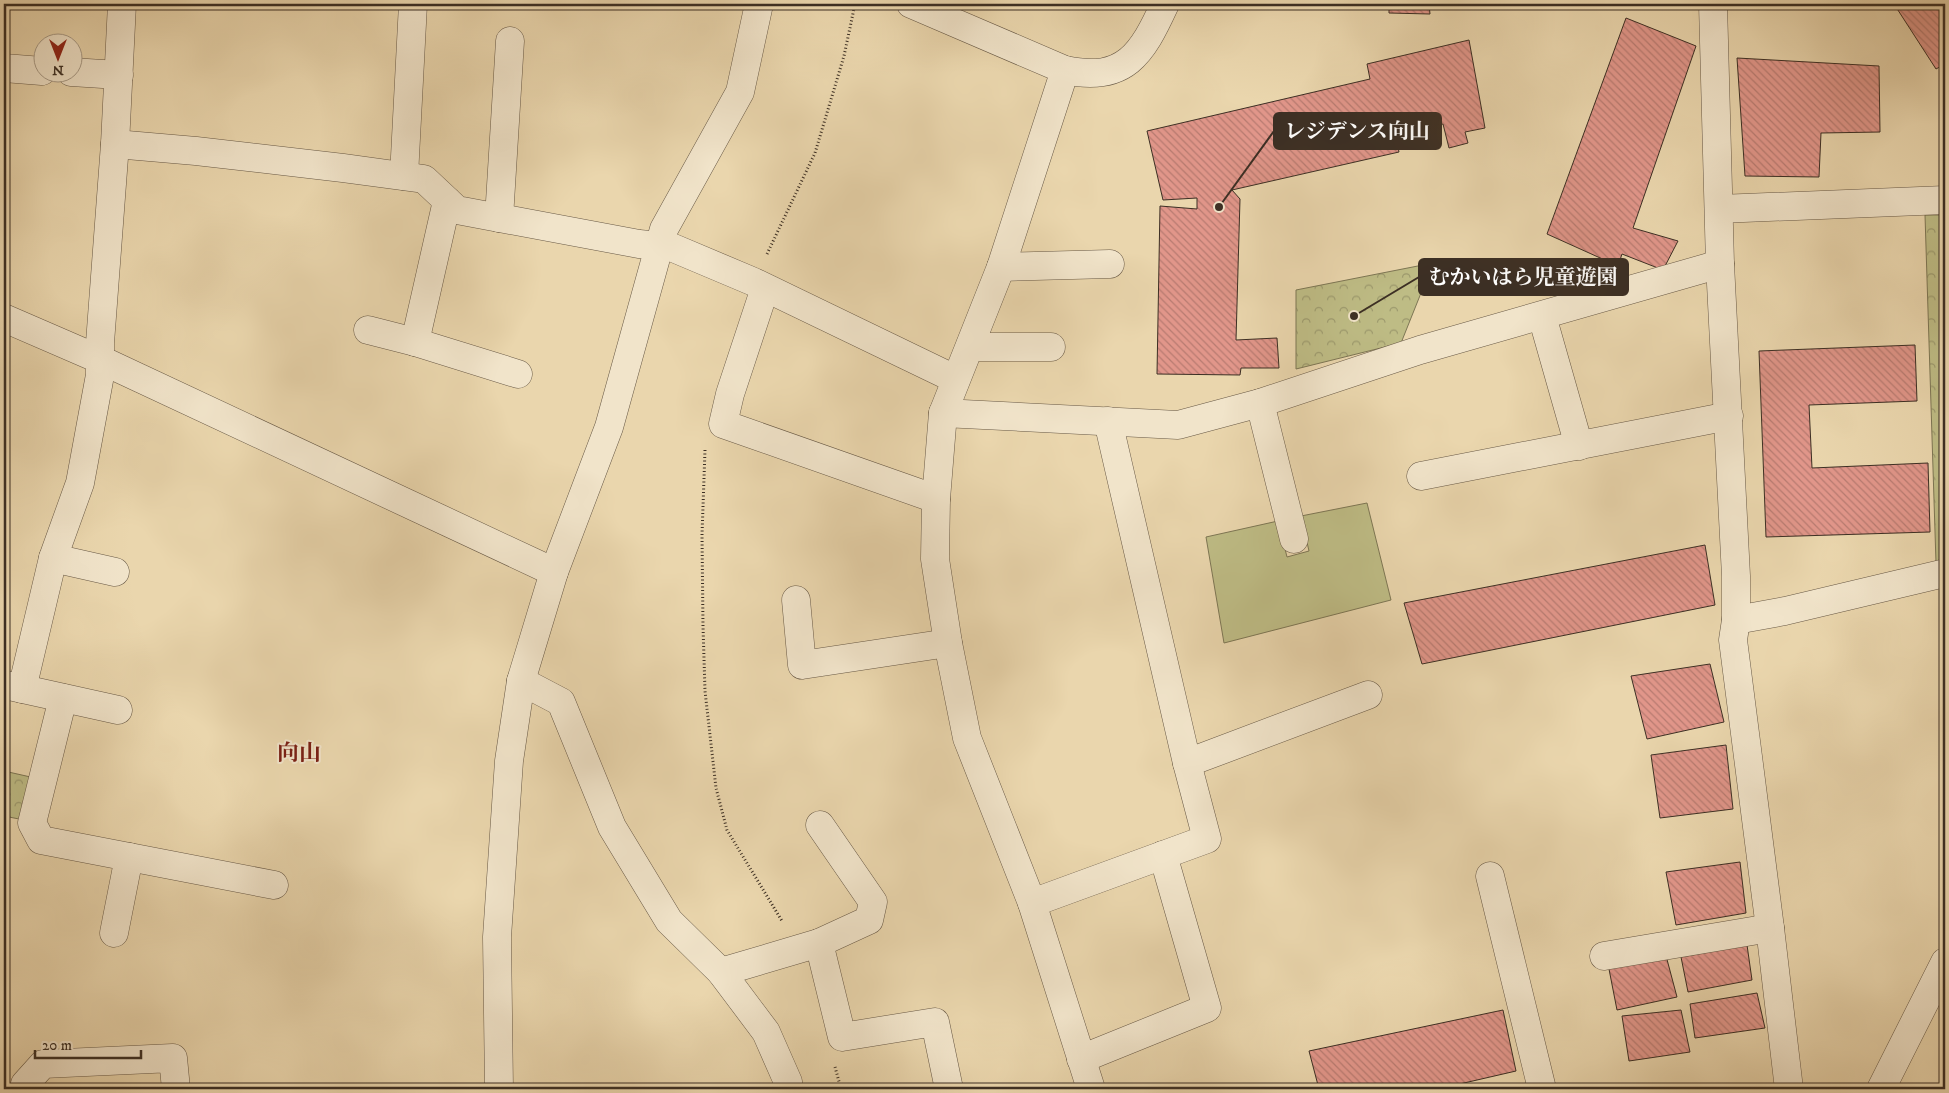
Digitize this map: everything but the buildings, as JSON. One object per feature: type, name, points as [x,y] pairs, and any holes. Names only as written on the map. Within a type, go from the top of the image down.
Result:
[{"type":"street","points":[[118,710],[13,687],[53,558],[80,484],[100,375],[100,342],[115,144],[122,4]]},
{"type":"street","points":[[404,176],[414,4]]},
{"type":"street","points":[[499,1089],[498,928],[509,761],[522,681],[554,572],[609,427],[664,229],[740,92],[759,4]]},
{"type":"street","points":[[912,4],[1065,70],[1080,73],[1107,72],[1124,66],[1134,56],[1155,25],[1165,4]]},
{"type":"street","points":[[1713,4],[1720,264],[1736,576],[1736,620],[1733,640],[1789,1089]]},
{"type":"street","points":[[498,218],[510,41]]},
{"type":"street","points":[[4,68],[32,70]]},
{"type":"street","points":[[1065,70],[1001,267],[943,413],[936,499],[935,559],[948,643],[967,738],[1032,903],[1091,1089]]},
{"type":"street","points":[[82,73],[119,75]]},
{"type":"street","points":[[115,144],[196,150],[424,179],[457,210],[639,244],[671,247],[759,285],[955,379]]},
{"type":"street","points":[[1719,209],[1945,200]]},
{"type":"street","points":[[415,342],[447,201]]},
{"type":"street","points":[[1001,267],[1110,264]]},
{"type":"street","points":[[943,413],[1178,425],[1260,403],[1420,350],[1720,264]]},
{"type":"street","points":[[759,285],[730,394],[724,424],[936,499]]},
{"type":"street","points":[[1542,316],[1579,446]]},
{"type":"street","points":[[4,318],[101,360],[554,572]]},
{"type":"street","points":[[368,330],[415,342],[518,374]]},
{"type":"street","points":[[970,347],[1051,347]]},
{"type":"street","points":[[1260,403],[1294,539]]},
{"type":"street","points":[[1421,476],[1729,416]]},
{"type":"street","points":[[1032,903],[1208,839],[1187,763],[1108,421]]},
{"type":"street","points":[[53,558],[115,572]]},
{"type":"street","points":[[1736,620],[1785,611],[1945,574]]},
{"type":"street","points":[[796,600],[802,666],[948,643]]},
{"type":"street","points":[[522,681],[561,702],[612,827],[669,921],[721,972],[766,1032],[788,1082],[789,1089]]},
{"type":"street","points":[[1187,763],[1368,695]]},
{"type":"street","points":[[63,698],[32,823],[41,840],[274,885]]},
{"type":"street","points":[[721,972],[809,945],[869,920],[873,902],[820,825]]},
{"type":"street","points":[[1081,1060],[1208,1008],[1163,855]]},
{"type":"street","points":[[114,933],[129,858]]},
{"type":"street","points":[[1490,876],[1542,1089]]},
{"type":"street","points":[[1604,956],[1770,928]]},
{"type":"street","points":[[809,945],[842,1037],[935,1022],[949,1089]]},
{"type":"street","points":[[1881,1089],[1945,962]]},
{"type":"street","points":[[25,1089],[25,1084],[43,1064],[174,1058],[176,1089]]},
{"type":"path","points":[[759,285],[815,153],[844,56],[855,4]]},
{"type":"path","points":[[706,445],[702,535],[703,626],[705,691],[716,788],[727,830],[809,945]]},
{"type":"path","points":[[832,1058],[842,1089]]},
{"type":"green space","points":[[1925,215],[1945,215],[1945,561],[1936,563]]},
{"type":"green space","points":[[1433,263],[1401,343],[1296,369],[1296,290]]},
{"type":"green space","points":[[1367,503],[1391,600],[1224,643],[1206,537],[1278,521],[1287,557],[1309,551],[1301,516]]},
{"type":"green space","points":[[4,771],[35,778],[24,820],[4,816]]},
{"type":"place","name":"レジデンス向山","points":[[1219,207]]},
{"type":"place","name":"むかいはら児童遊園","points":[[1354,316]]},
{"type":"district","name":"向山","points":[[299,752]]}]
